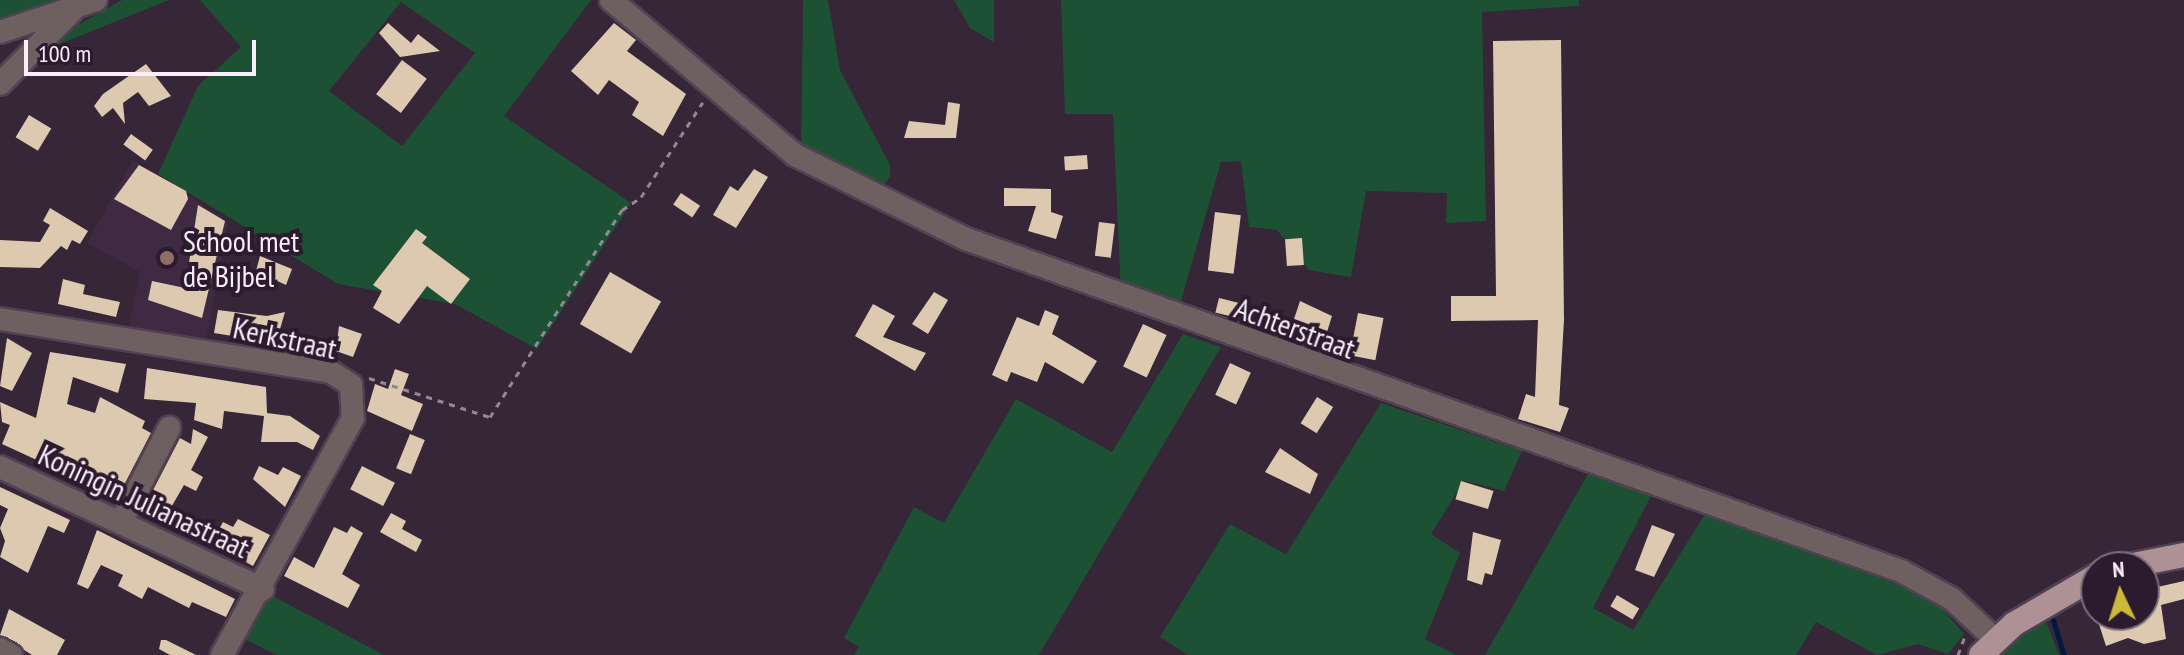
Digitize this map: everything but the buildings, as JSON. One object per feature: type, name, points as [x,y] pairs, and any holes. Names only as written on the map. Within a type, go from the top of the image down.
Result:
[{"type":"main road","points":[[2160,560],[2184,555]]},
{"type":"main road","points":[[1988,647],[2080,587]]},
{"type":"street","points":[[0,32],[72,11],[96,0]]},
{"type":"street","name":"Achterstraat","points":[[611,0],[820,172],[966,239],[1901,571],[1952,599],[1988,647]]},
{"type":"street","points":[[0,84],[72,11]]},
{"type":"street","name":"Kerkstraat","points":[[0,319],[331,372],[351,385],[353,418],[263,589],[222,655]]},
{"type":"street","points":[[121,522],[169,428]]},
{"type":"street","name":"Koningin Julianastraat","points":[[0,467],[263,589]]},
{"type":"street","points":[[0,649],[11,655]]},
{"type":"path","points":[[351,385],[373,376],[490,417],[622,210],[641,197],[713,87]]},
{"type":"shaded area","name":"School met de Bijbel","points":[[133,160],[228,222],[206,339],[129,327],[140,272],[87,243]]},
{"type":"green space","points":[[0,0],[88,0],[0,29]]},
{"type":"green space","points":[[122,0],[169,0],[40,52],[60,35]]},
{"type":"green space","points":[[200,0],[591,0],[504,116],[631,203],[537,349],[455,304],[338,284],[158,174],[198,86],[241,47]],"holes":[[[401,2],[475,53],[402,146],[329,91]]]},
{"type":"green space","points":[[803,0],[828,0],[840,70],[890,165],[890,177],[878,193],[801,153]]},
{"type":"green space","points":[[954,0],[994,0],[994,42],[970,28]]},
{"type":"green space","points":[[1061,0],[1579,0],[1579,6],[1482,12],[1486,221],[1446,223],[1447,193],[1366,191],[1351,277],[1309,270],[1277,230],[1249,227],[1241,161],[1221,162],[1177,315],[1121,295],[1113,114],[1065,114]]},
{"type":"green space","points":[[1183,334],[1221,347],[1039,655],[854,655],[859,647],[844,638],[914,507],[944,523],[1016,399],[1112,452]]},
{"type":"green space","points":[[1381,403],[1522,451],[1504,491],[1464,481],[1431,534],[1460,553],[1425,639],[1457,655],[1188,655],[1160,637],[1230,524],[1286,554]]},
{"type":"green space","points":[[1588,474],[1651,496],[1593,608],[1633,630],[1705,514],[1932,597],[1964,634],[1948,654],[1918,644],[1877,655],[1816,622],[1796,655],[1485,655]]},
{"type":"green space","points":[[269,594],[384,655],[277,655],[242,638]]},
{"type":"green space","points":[[2045,619],[2059,655],[1994,655],[2008,642]]},
{"type":"waterway","points":[[2053,620],[2064,655]]},
{"type":"place","name":"School met de Bijbel","points":[[167,258]]}]
